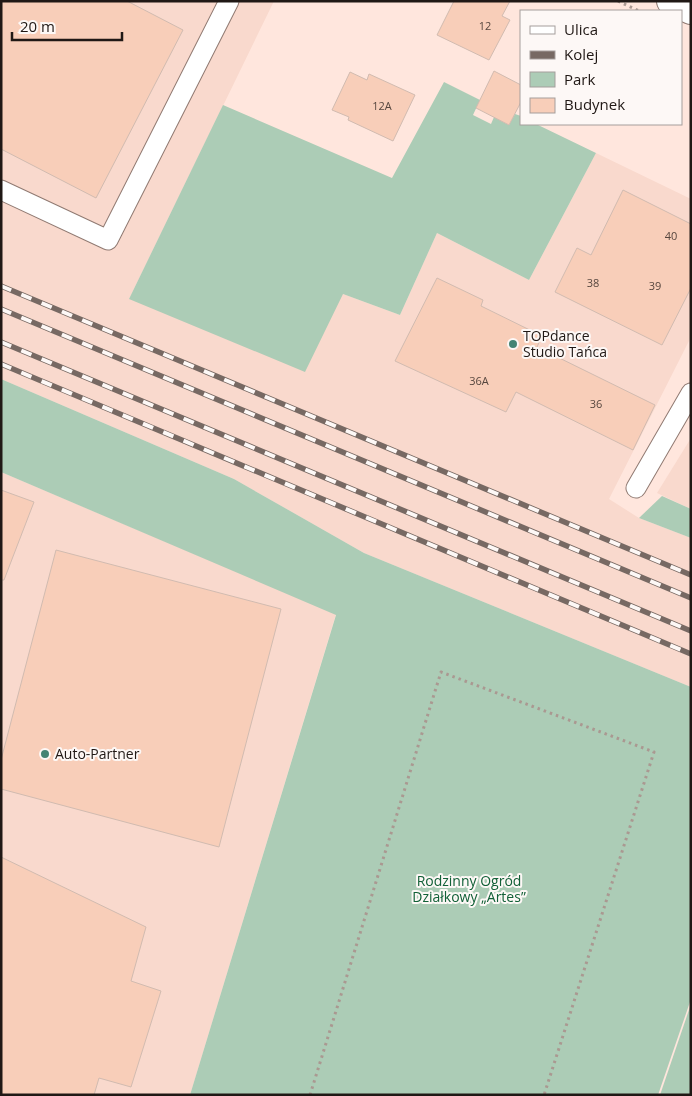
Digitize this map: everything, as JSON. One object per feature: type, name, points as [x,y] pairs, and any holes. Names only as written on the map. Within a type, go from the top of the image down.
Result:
[{"type":"street","points":[[671,1],[691,10]]},
{"type":"lane","points":[[1,190],[108,240],[229,1]]},
{"type":"lane","points":[[636,488],[691,393]]},
{"type":"path","points":[[618,1],[637,10]]},
{"type":"path","points":[[310,1095],[442,672],[654,752],[544,1095]]},
{"type":"shaded area","points":[[1,1],[274,1],[129,299],[343,294],[400,315],[437,233],[529,280],[596,153],[691,199],[691,337],[609,499],[639,518],[691,538],[691,687],[364,553],[234,479],[1,379]]},
{"type":"shaded area","points":[[691,438],[691,509],[657,493]]},
{"type":"shaded area","points":[[1,472],[336,614],[190,1095],[1,1095]]},
{"type":"green space","points":[[444,82],[480,100],[473,115],[491,124],[494,117],[509,125],[515,114],[520,116],[520,125],[538,125],[596,153],[529,280],[437,233],[400,315],[343,294],[305,372],[129,299],[223,105],[392,178]]},
{"type":"green space","name":"Rodzinny Ogród Działkowy „Artes”","points":[[1,379],[234,479],[364,553],[691,687],[691,999],[658,1095],[190,1095],[336,615],[1,472]]},
{"type":"green space","points":[[662,496],[691,509],[691,538],[639,518]]},
{"type":"green space","points":[[691,1004],[691,1095],[660,1095]]},
{"type":"building","points":[[1,1],[127,1],[183,30],[96,198],[1,149]]},
{"type":"building","points":[[454,1],[510,1],[502,16],[510,20],[489,60],[437,35]]},
{"type":"building","points":[[494,71],[520,84],[520,104],[509,125],[476,108]]},
{"type":"building","points":[[350,72],[367,80],[369,74],[415,95],[393,141],[348,120],[349,117],[332,110]]},
{"type":"building","points":[[623,190],[691,224],[691,288],[662,345],[555,292],[577,248],[591,255]]},
{"type":"building","points":[[437,278],[483,300],[481,306],[542,336],[537,347],[655,405],[633,450],[516,392],[506,412],[395,361]]},
{"type":"building","points":[[1,490],[34,502],[4,580],[1,580]]},
{"type":"building","points":[[56,550],[281,609],[219,847],[1,789],[1,760]]},
{"type":"building","points":[[1,857],[146,927],[131,981],[161,991],[131,1087],[99,1078],[94,1095],[1,1095]]},
{"type":"railway","points":[[1,286],[691,575]]},
{"type":"railway","points":[[1,309],[691,598]]},
{"type":"railway","points":[[1,342],[691,631]]},
{"type":"railway","points":[[1,364],[691,654]]},
{"type":"place","name":"TOPdance Studio Tańca","points":[[513,344]]},
{"type":"place","name":"Auto-Partner","points":[[45,754]]}]
